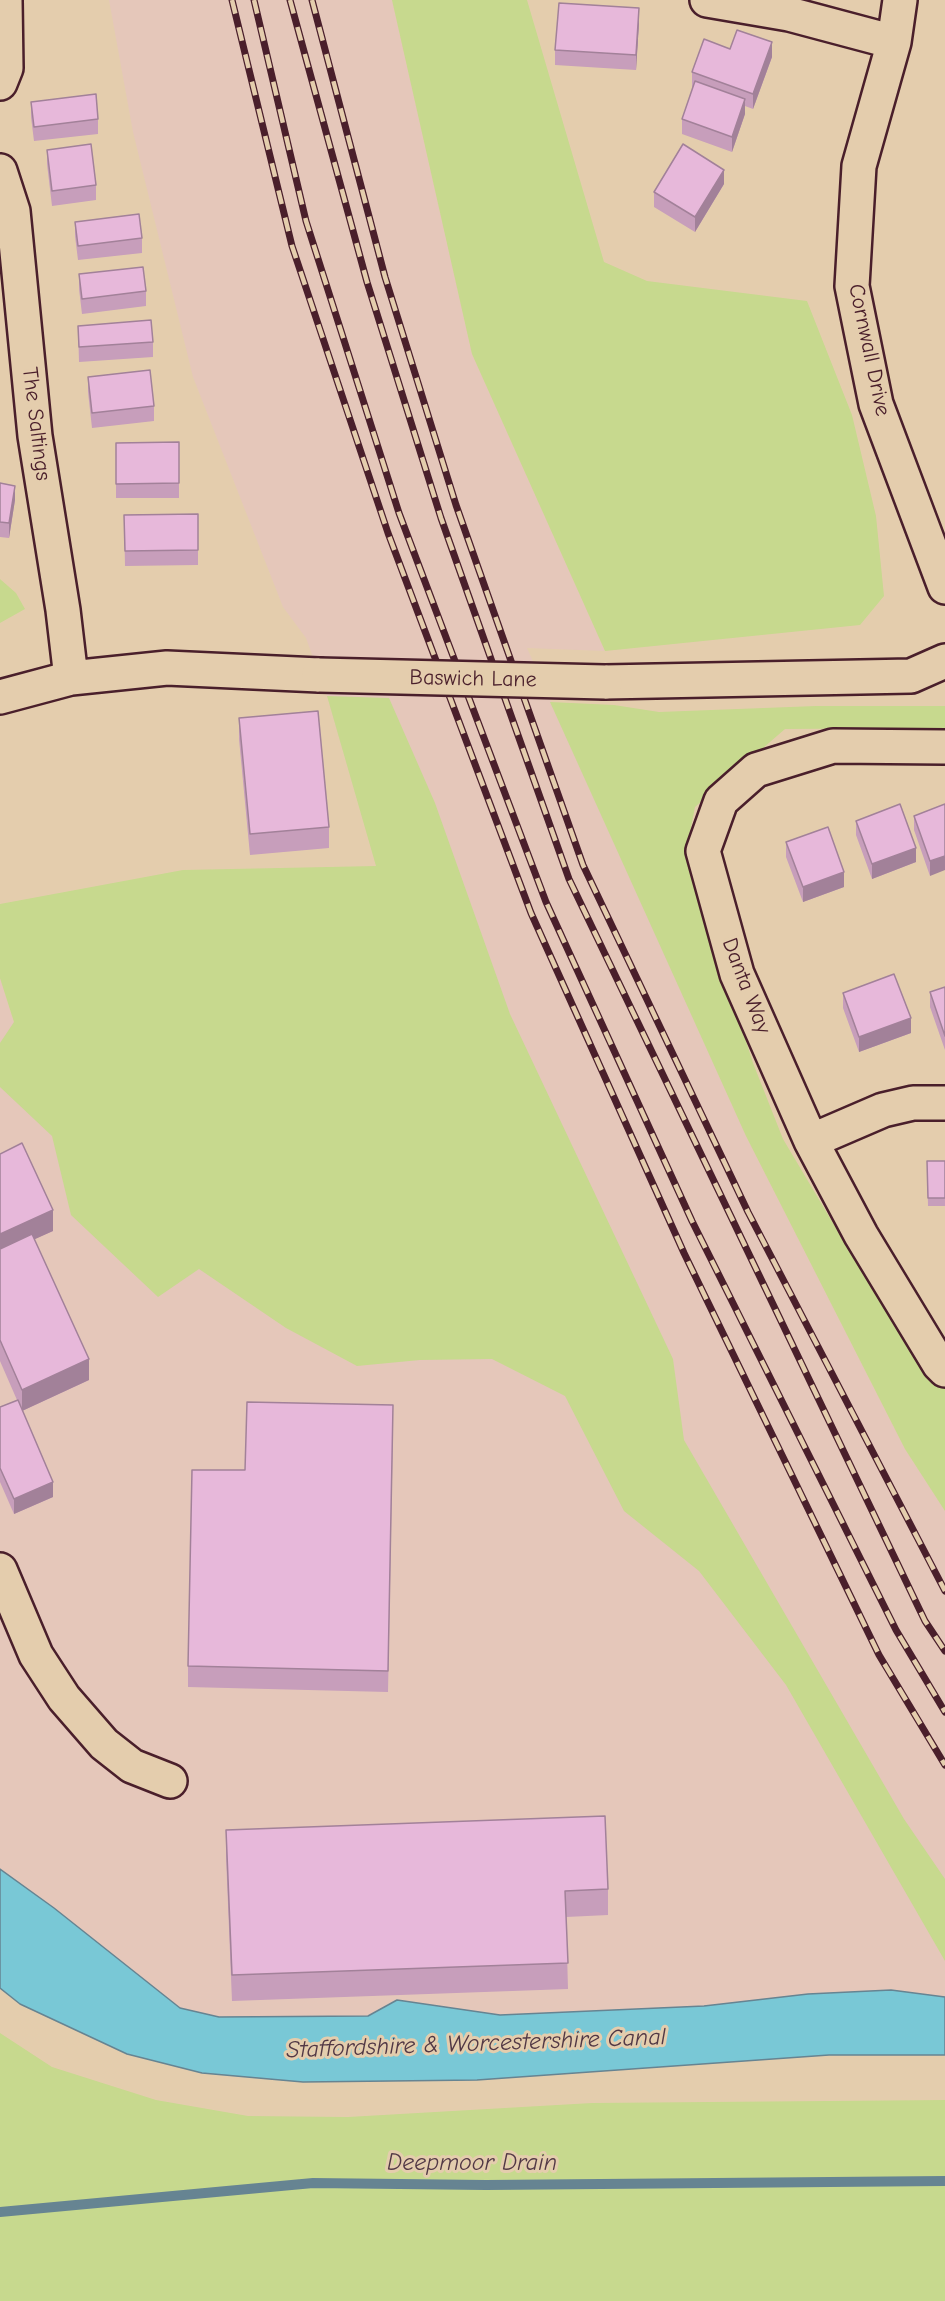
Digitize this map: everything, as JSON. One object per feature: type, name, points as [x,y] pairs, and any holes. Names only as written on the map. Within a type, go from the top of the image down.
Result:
[{"type":"street","points":[[0,83],[6,69],[5,0]]},
{"type":"street","points":[[707,0],[789,14],[894,42]]},
{"type":"street","name":"Cornwall Drive","points":[[900,0],[894,42],[859,166],[852,286],[876,404],[945,587]]},
{"type":"street","name":"The Saltings","points":[[0,171],[14,211],[35,436],[63,610],[71,678]]},
{"type":"street","name":"Baswich Lane","points":[[0,697],[71,678],[168,668],[319,675],[605,682],[911,676],[945,661]]},
{"type":"street","name":"Danta Way","points":[[945,747],[833,746],[756,770],[721,801],[703,851],[737,974],[811,1141],[861,1235],[939,1364],[945,1370]]},
{"type":"street","points":[[811,1141],[884,1110],[913,1103],[945,1103]]},
{"type":"street","points":[[0,1570],[36,1655],[64,1698],[104,1744],[132,1766],[170,1781]]},
{"type":"shaded area","points":[[109,0],[392,0],[472,354],[605,651],[527,648],[746,1136],[905,1449],[945,1511],[945,1997],[891,1990],[808,1994],[704,2006],[500,2015],[397,2000],[369,2016],[219,2017],[180,2008],[54,1908],[0,1869],[0,978],[14,1023],[377,867],[327,696],[306,638],[283,607],[193,377],[133,132]]},
{"type":"green space","points":[[392,0],[527,0],[604,262],[647,281],[807,301],[852,415],[876,516],[884,596],[860,625],[605,651],[472,354]]},
{"type":"green space","points":[[0,579],[16,593],[25,609],[0,623]]},
{"type":"green space","points":[[327,696],[389,698],[435,803],[510,1014],[673,1359],[684,1440],[904,1819],[945,1879],[945,1961],[786,1685],[699,1571],[624,1511],[565,1396],[492,1359],[420,1360],[357,1366],[286,1328],[199,1269],[158,1297],[71,1215],[52,1136],[0,1087],[0,1043],[14,1022],[0,978],[0,904],[183,870],[376,866]]},
{"type":"green space","points":[[550,702],[614,705],[659,712],[816,706],[945,706],[945,728],[785,729],[695,807],[686,853],[753,1063],[783,1139],[871,1287],[945,1384],[945,1511],[905,1449],[746,1136]]},
{"type":"green space","points":[[0,2033],[52,2067],[156,2100],[248,2116],[348,2117],[592,2103],[945,2100],[945,2301],[0,2301]]},
{"type":"water","name":"Staffordshire & Worcestershire Canal","points":[[0,1869],[54,1908],[180,2008],[219,2017],[368,2016],[397,2000],[500,2015],[704,2006],[808,1994],[891,1990],[945,1997],[945,2055],[829,2055],[477,2080],[303,2082],[202,2073],[127,2054],[20,2004],[0,1988]]},
{"type":"building","points":[[559,3],[639,8],[636,55],[555,50]]},
{"type":"building","points":[[737,30],[772,42],[753,94],[692,72],[704,39],[730,49]]},
{"type":"building","points":[[695,81],[745,99],[732,137],[682,119]]},
{"type":"building","points":[[96,94],[98,119],[34,127],[31,102]]},
{"type":"building","points":[[91,144],[96,185],[52,191],[47,150]]},
{"type":"building","points":[[683,144],[724,170],[695,217],[654,192]]},
{"type":"building","points":[[139,214],[142,238],[78,246],[75,222]]},
{"type":"building","points":[[143,267],[146,291],[82,299],[79,274]]},
{"type":"building","points":[[151,320],[153,342],[79,347],[78,326]]},
{"type":"building","points":[[150,370],[154,406],[92,413],[88,377]]},
{"type":"building","points":[[179,442],[179,483],[116,484],[116,443]]},
{"type":"building","points":[[0,483],[15,486],[9,523],[0,522]]},
{"type":"building","points":[[198,514],[198,550],[125,551],[124,515]]},
{"type":"building","points":[[318,711],[329,827],[250,834],[239,718]]},
{"type":"building","points":[[900,804],[916,848],[872,864],[856,821]]},
{"type":"building","points":[[945,804],[945,856],[930,861],[914,816]]},
{"type":"building","points":[[828,827],[844,872],[803,887],[786,842]]},
{"type":"building","points":[[894,974],[911,1018],[859,1037],[843,993]]},
{"type":"building","points":[[945,987],[945,1036],[930,992]]},
{"type":"building","points":[[22,1143],[53,1210],[0,1234],[0,1154]]},
{"type":"building","points":[[927,1161],[945,1161],[945,1198],[928,1198]]},
{"type":"building","points":[[32,1234],[89,1359],[22,1390],[0,1340],[0,1249]]},
{"type":"building","points":[[18,1400],[53,1482],[14,1499],[0,1468],[0,1407]]},
{"type":"building","points":[[247,1402],[393,1405],[388,1671],[188,1666],[192,1470],[245,1470]]},
{"type":"building","points":[[605,1816],[608,1889],[565,1891],[568,1963],[232,1975],[226,1830]]},
{"type":"waterway","name":"Deepmoor Drain","points":[[0,2212],[313,2183],[486,2185],[945,2181]]},
{"type":"railway","points":[[232,0],[292,246],[388,533],[531,913],[684,1253],[879,1655],[945,1765]]},
{"type":"railway","points":[[254,0],[306,221],[399,513],[546,902],[692,1221],[896,1630],[945,1712]]},
{"type":"railway","points":[[290,0],[367,282],[441,518],[569,879],[925,1621],[945,1651]]},
{"type":"railway","points":[[312,0],[385,277],[456,505],[583,865],[748,1212],[945,1591]]}]
